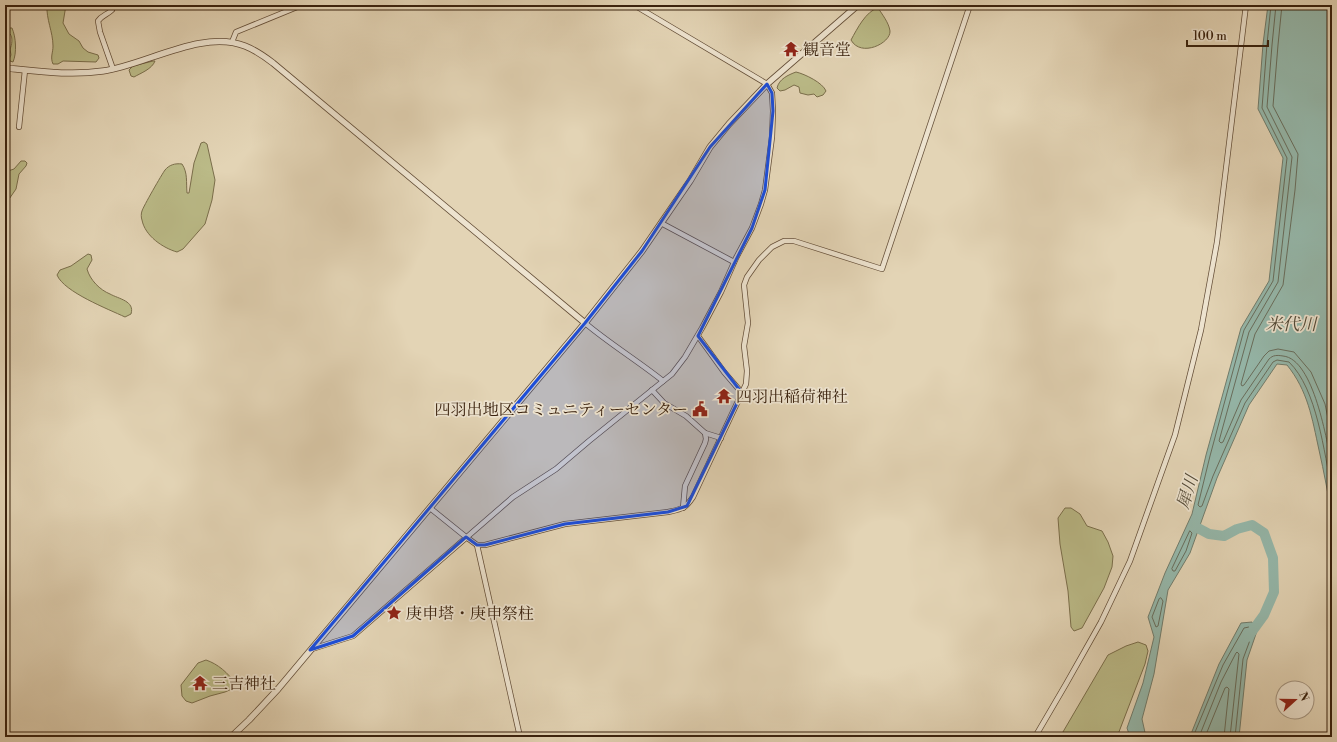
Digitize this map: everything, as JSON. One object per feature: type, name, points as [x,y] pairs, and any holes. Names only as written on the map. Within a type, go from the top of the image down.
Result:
[{"type":"street","points":[[232,42],[236,32],[302,5]]},
{"type":"street","points":[[310,650],[353,636],[512,497],[556,469],[672,374],[698,336],[721,292],[734,262],[752,228],[765,190],[772,136],[772,93],[767,84],[634,5]]},
{"type":"street","points":[[232,737],[249,720],[310,650],[585,323],[642,251],[690,181],[710,147],[729,124],[767,84],[858,5]]},
{"type":"street","points":[[430,508],[477,545],[485,545],[498,543],[565,524],[665,512],[678,510],[687,506],[693,497],[747,381],[744,346],[748,323],[744,285],[747,277],[759,260],[772,247],[784,241],[794,241],[882,269],[970,5]]},
{"type":"street","points":[[1035,737],[1101,622],[1130,561],[1175,435],[1201,330],[1217,242],[1246,5]]},
{"type":"street","points":[[112,10],[101,16],[98,21],[113,69]]},
{"type":"street","points":[[5,68],[81,73],[104,71],[213,41],[232,42],[244,45],[258,52],[273,63],[600,336],[640,362],[663,381]]},
{"type":"street","points":[[18,127],[26,70]]},
{"type":"street","points":[[661,223],[734,262]]},
{"type":"street","points":[[698,336],[724,372],[742,393]]},
{"type":"street","points":[[652,390],[664,403],[686,416],[705,433],[721,438]]},
{"type":"street","points":[[683,508],[685,486],[705,443],[705,433]]},
{"type":"street","points":[[477,545],[520,737]]},
{"type":"highlighted area","points":[[767,84],[772,93],[773,111],[765,190],[752,228],[698,336],[742,393],[687,506],[668,512],[565,524],[485,545],[477,545],[466,537],[353,636],[310,650],[585,323],[642,251],[710,147]]},
{"type":"green space","points":[[47,5],[66,5],[63,23],[69,34],[79,41],[83,48],[88,52],[98,55],[99,58],[96,62],[63,61],[58,64],[53,64],[53,41]]},
{"type":"green space","points":[[878,8],[888,25],[890,31],[889,36],[881,44],[875,47],[861,48],[851,40],[866,17]]},
{"type":"green space","points":[[5,28],[12,28],[14,36],[16,45],[13,62],[9,59],[11,55],[10,49],[12,37],[10,34],[5,34]]},
{"type":"green space","points":[[155,61],[154,64],[146,70],[134,77],[131,76],[129,70],[133,66]]},
{"type":"green space","points":[[796,72],[813,79],[826,91],[823,95],[817,97],[814,94],[808,95],[800,93],[799,87],[794,85],[780,91],[777,88],[782,80]]},
{"type":"green space","points":[[204,142],[207,144],[215,180],[212,200],[205,224],[183,249],[177,252],[166,248],[151,236],[144,226],[141,218],[142,212],[163,173],[172,165],[182,164],[184,167],[187,193],[189,193],[194,163],[201,143]]},
{"type":"green space","points":[[21,161],[25,161],[27,163],[26,166],[19,174],[16,189],[5,205],[5,172],[14,169]]},
{"type":"green space","points":[[88,254],[91,255],[92,260],[87,269],[93,281],[106,292],[128,303],[131,306],[131,314],[125,317],[98,305],[77,294],[61,281],[57,275],[60,270],[71,266]]},
{"type":"green space","points":[[1065,508],[1071,508],[1080,514],[1087,526],[1102,531],[1113,556],[1112,567],[1104,588],[1082,628],[1074,631],[1071,627],[1068,591],[1060,544],[1058,518]]},
{"type":"green space","points":[[1138,642],[1146,645],[1148,651],[1145,664],[1117,737],[1060,737],[1108,655]]},
{"type":"green space","points":[[206,660],[222,669],[235,683],[232,689],[225,692],[192,703],[186,701],[182,696],[181,685],[198,663]]},
{"type":"water","name":"米代川","points":[[1268,5],[1332,5],[1332,516],[1314,427],[1305,395],[1287,365],[1277,364],[1249,405],[1217,478],[1190,553],[1168,590],[1154,674],[1142,719],[1146,737],[1130,737],[1127,728],[1143,683],[1154,637],[1148,617],[1165,573],[1192,514],[1206,455],[1241,328],[1269,281],[1283,158],[1258,109],[1263,44]]},
{"type":"water","points":[[1252,622],[1257,631],[1247,660],[1239,737],[1186,737],[1191,734],[1219,664],[1241,623]]},
{"type":"waterway","name":"犀川","points":[[1196,519],[1194,526],[1209,534],[1224,536],[1237,529],[1252,525],[1264,533],[1273,558],[1274,592],[1264,615],[1248,637]]},
{"type":"place","name":"観音堂","points":[[791,49]]},
{"type":"place","name":"四羽出稲荷神社","points":[[724,396]]},
{"type":"place","name":"四羽出地区コミュニティーセンター","points":[[700,409]]},
{"type":"place","name":"庚申塔・庚申祭柱","points":[[394,613]]},
{"type":"place","name":"三吉神社","points":[[200,683]]}]
